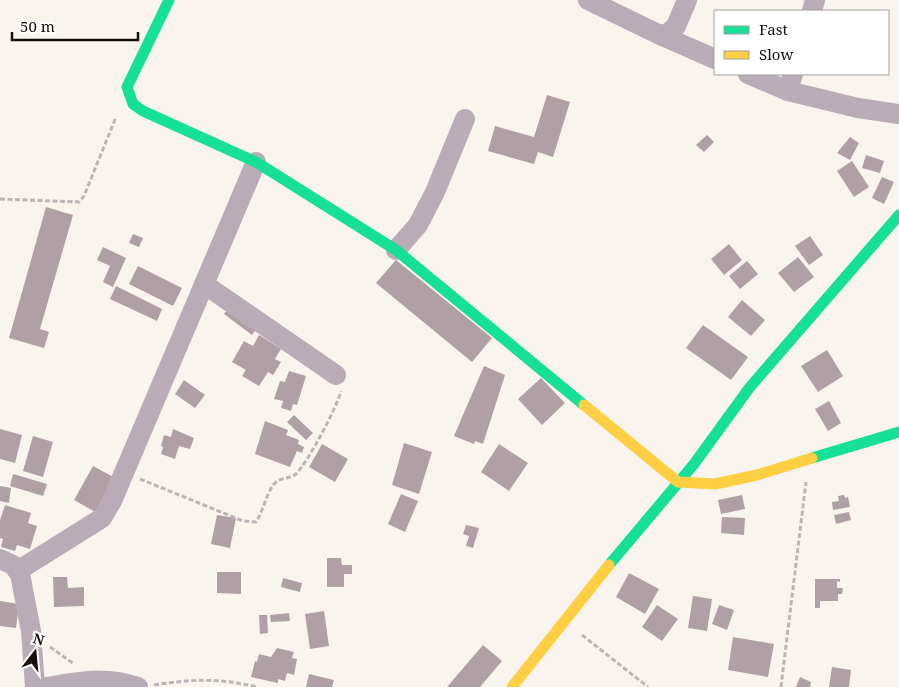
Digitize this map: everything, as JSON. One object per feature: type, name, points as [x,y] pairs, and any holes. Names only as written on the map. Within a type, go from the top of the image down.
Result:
[{"type":"street","points":[[169,0],[127,86],[128,97],[133,104],[150,115],[256,162],[396,250],[678,482],[715,484],[757,475],[809,457],[899,432]]},
{"type":"street","points":[[588,0],[714,60]]},
{"type":"street","points":[[658,34],[666,35],[672,32],[687,0]]},
{"type":"street","points":[[753,75],[790,82],[858,108],[899,114]]},
{"type":"street","points":[[396,250],[418,224],[435,192],[464,119]]},
{"type":"street","points":[[19,570],[102,518],[112,501],[256,162]]},
{"type":"street","points":[[512,687],[566,622],[635,532],[678,482],[750,387],[899,215]]},
{"type":"street","points":[[204,284],[336,376]]},
{"type":"street","points":[[0,559],[19,570],[31,631],[35,687]]},
{"type":"street","points":[[47,687],[98,679],[143,686]]},
{"type":"path","points":[[0,199],[79,202],[84,196],[117,114]]},
{"type":"path","points":[[123,472],[243,521],[256,522],[274,484],[281,478],[296,474],[327,422],[341,393],[336,376]]},
{"type":"path","points":[[781,687],[809,457]]},
{"type":"path","points":[[566,622],[648,687]]},
{"type":"path","points":[[31,631],[70,662],[98,679]]},
{"type":"path","points":[[143,686],[205,679],[228,680],[257,687]]},
{"type":"building","points":[[547,95],[570,102],[553,157],[538,152],[534,164],[488,151],[495,126],[534,137]]},
{"type":"building","points":[[707,135],[714,142],[704,152],[696,145]]},
{"type":"building","points":[[850,137],[859,143],[850,160],[837,153]]},
{"type":"building","points":[[866,155],[884,161],[880,173],[862,168]]},
{"type":"building","points":[[852,161],[869,187],[854,197],[837,171]]},
{"type":"building","points":[[882,177],[894,182],[884,204],[872,198]]},
{"type":"building","points":[[46,207],[73,215],[40,329],[49,332],[44,348],[9,338]]},
{"type":"building","points":[[133,234],[143,238],[139,247],[129,243]]},
{"type":"building","points":[[810,236],[823,255],[809,265],[795,246]]},
{"type":"building","points":[[729,244],[742,260],[724,275],[711,259]]},
{"type":"building","points":[[103,247],[126,258],[113,287],[103,282],[110,266],[97,260]]},
{"type":"building","points":[[798,257],[814,277],[794,292],[778,273]]},
{"type":"building","points":[[396,260],[492,338],[472,362],[376,283]]},
{"type":"building","points":[[747,261],[758,274],[740,289],[729,276]]},
{"type":"building","points":[[138,266],[182,288],[173,306],[129,284]]},
{"type":"building","points":[[116,286],[162,309],[157,321],[110,299]]},
{"type":"building","points":[[742,300],[765,320],[751,336],[728,317]]},
{"type":"building","points":[[231,305],[258,327],[252,335],[224,314]]},
{"type":"building","points":[[703,325],[748,357],[731,380],[686,348]]},
{"type":"building","points":[[259,335],[281,349],[275,359],[281,362],[273,375],[268,372],[259,386],[242,376],[246,370],[232,362],[244,341],[253,346]]},
{"type":"building","points":[[827,350],[843,376],[818,392],[801,366]]},
{"type":"building","points":[[484,366],[505,375],[483,444],[475,441],[474,444],[454,436]]},
{"type":"building","points":[[289,371],[306,376],[297,405],[293,404],[291,411],[281,408],[283,401],[274,399],[280,381],[285,382]]},
{"type":"building","points":[[541,378],[565,403],[542,425],[518,399]]},
{"type":"building","points":[[184,380],[205,395],[195,408],[175,394]]},
{"type":"building","points":[[829,401],[841,423],[828,431],[815,409]]},
{"type":"building","points":[[294,415],[313,433],[306,440],[287,422]]},
{"type":"building","points":[[265,421],[288,430],[286,435],[299,440],[298,444],[304,447],[302,453],[297,451],[290,467],[255,454]]},
{"type":"building","points":[[0,429],[22,435],[15,463],[0,459]]},
{"type":"building","points":[[173,429],[194,438],[190,449],[179,446],[175,459],[161,454],[164,435],[171,437]]},
{"type":"building","points":[[33,436],[53,442],[43,477],[23,471]]},
{"type":"building","points":[[404,443],[432,452],[419,494],[392,485]]},
{"type":"building","points":[[322,444],[348,459],[335,482],[309,467]]},
{"type":"building","points":[[499,444],[528,463],[509,491],[481,472]]},
{"type":"building","points":[[93,466],[117,479],[97,513],[74,500]]},
{"type":"building","points":[[13,474],[47,484],[43,496],[10,486]]},
{"type":"building","points":[[0,486],[11,488],[9,503],[0,501]]},
{"type":"building","points":[[401,494],[418,501],[405,532],[388,524]]},
{"type":"building","points":[[742,495],[745,509],[721,514],[718,500]]},
{"type":"building","points":[[844,495],[845,498],[848,497],[850,507],[833,510],[832,502],[839,501],[838,496]]},
{"type":"building","points":[[5,505],[31,513],[28,523],[37,526],[30,549],[17,545],[15,551],[1,547],[3,539],[0,538],[0,520]]},
{"type":"building","points":[[849,512],[851,520],[836,524],[834,515]]},
{"type":"building","points":[[217,515],[236,518],[230,548],[211,544]]},
{"type":"building","points":[[722,517],[745,518],[744,535],[721,533]]},
{"type":"building","points":[[466,525],[479,528],[473,548],[466,546],[469,536],[463,534]]},
{"type":"building","points":[[327,558],[341,558],[342,565],[352,565],[352,574],[344,574],[344,587],[327,587]]},
{"type":"building","points":[[217,572],[241,572],[241,594],[217,593]]},
{"type":"building","points":[[629,573],[659,589],[645,614],[616,597]]},
{"type":"building","points":[[53,577],[67,577],[68,588],[84,587],[84,606],[54,607]]},
{"type":"building","points":[[283,578],[302,583],[300,592],[281,587]]},
{"type":"building","points":[[815,579],[840,579],[840,582],[837,581],[837,588],[843,588],[842,594],[838,594],[838,601],[820,601],[820,608],[815,608]]},
{"type":"building","points":[[693,596],[712,599],[707,631],[688,628]]},
{"type":"building","points":[[0,601],[19,604],[16,628],[0,626]]},
{"type":"building","points":[[657,605],[678,619],[662,641],[642,627]]},
{"type":"building","points":[[719,605],[734,610],[727,630],[712,624]]},
{"type":"building","points":[[324,611],[329,646],[310,649],[305,614]]},
{"type":"building","points":[[289,613],[290,621],[271,622],[270,615]]},
{"type":"building","points":[[259,615],[267,615],[268,633],[260,634]]},
{"type":"building","points":[[733,637],[774,644],[768,677],[728,670]]},
{"type":"building","points":[[483,645],[502,661],[480,687],[447,687]]},
{"type":"building","points":[[277,648],[294,652],[292,658],[297,659],[294,675],[287,673],[285,681],[278,679],[278,683],[251,677],[259,654],[271,657]]},
{"type":"building","points":[[832,667],[851,670],[849,687],[829,687]]},
{"type":"building","points":[[309,674],[334,680],[332,687],[306,687]]},
{"type":"building","points":[[800,677],[811,682],[810,687],[796,687]]},
{"type":"traffic: fast","points":[[169,0],[127,87],[133,104],[143,111],[256,162],[396,250],[584,405]]},
{"type":"traffic: fast","points":[[609,565],[694,464],[750,387],[899,215]]},
{"type":"traffic: fast","points":[[812,458],[899,432]]},
{"type":"traffic: slow","points":[[584,405],[678,482],[715,484],[757,475],[812,458]]},
{"type":"traffic: slow","points":[[512,687],[609,565]]}]
